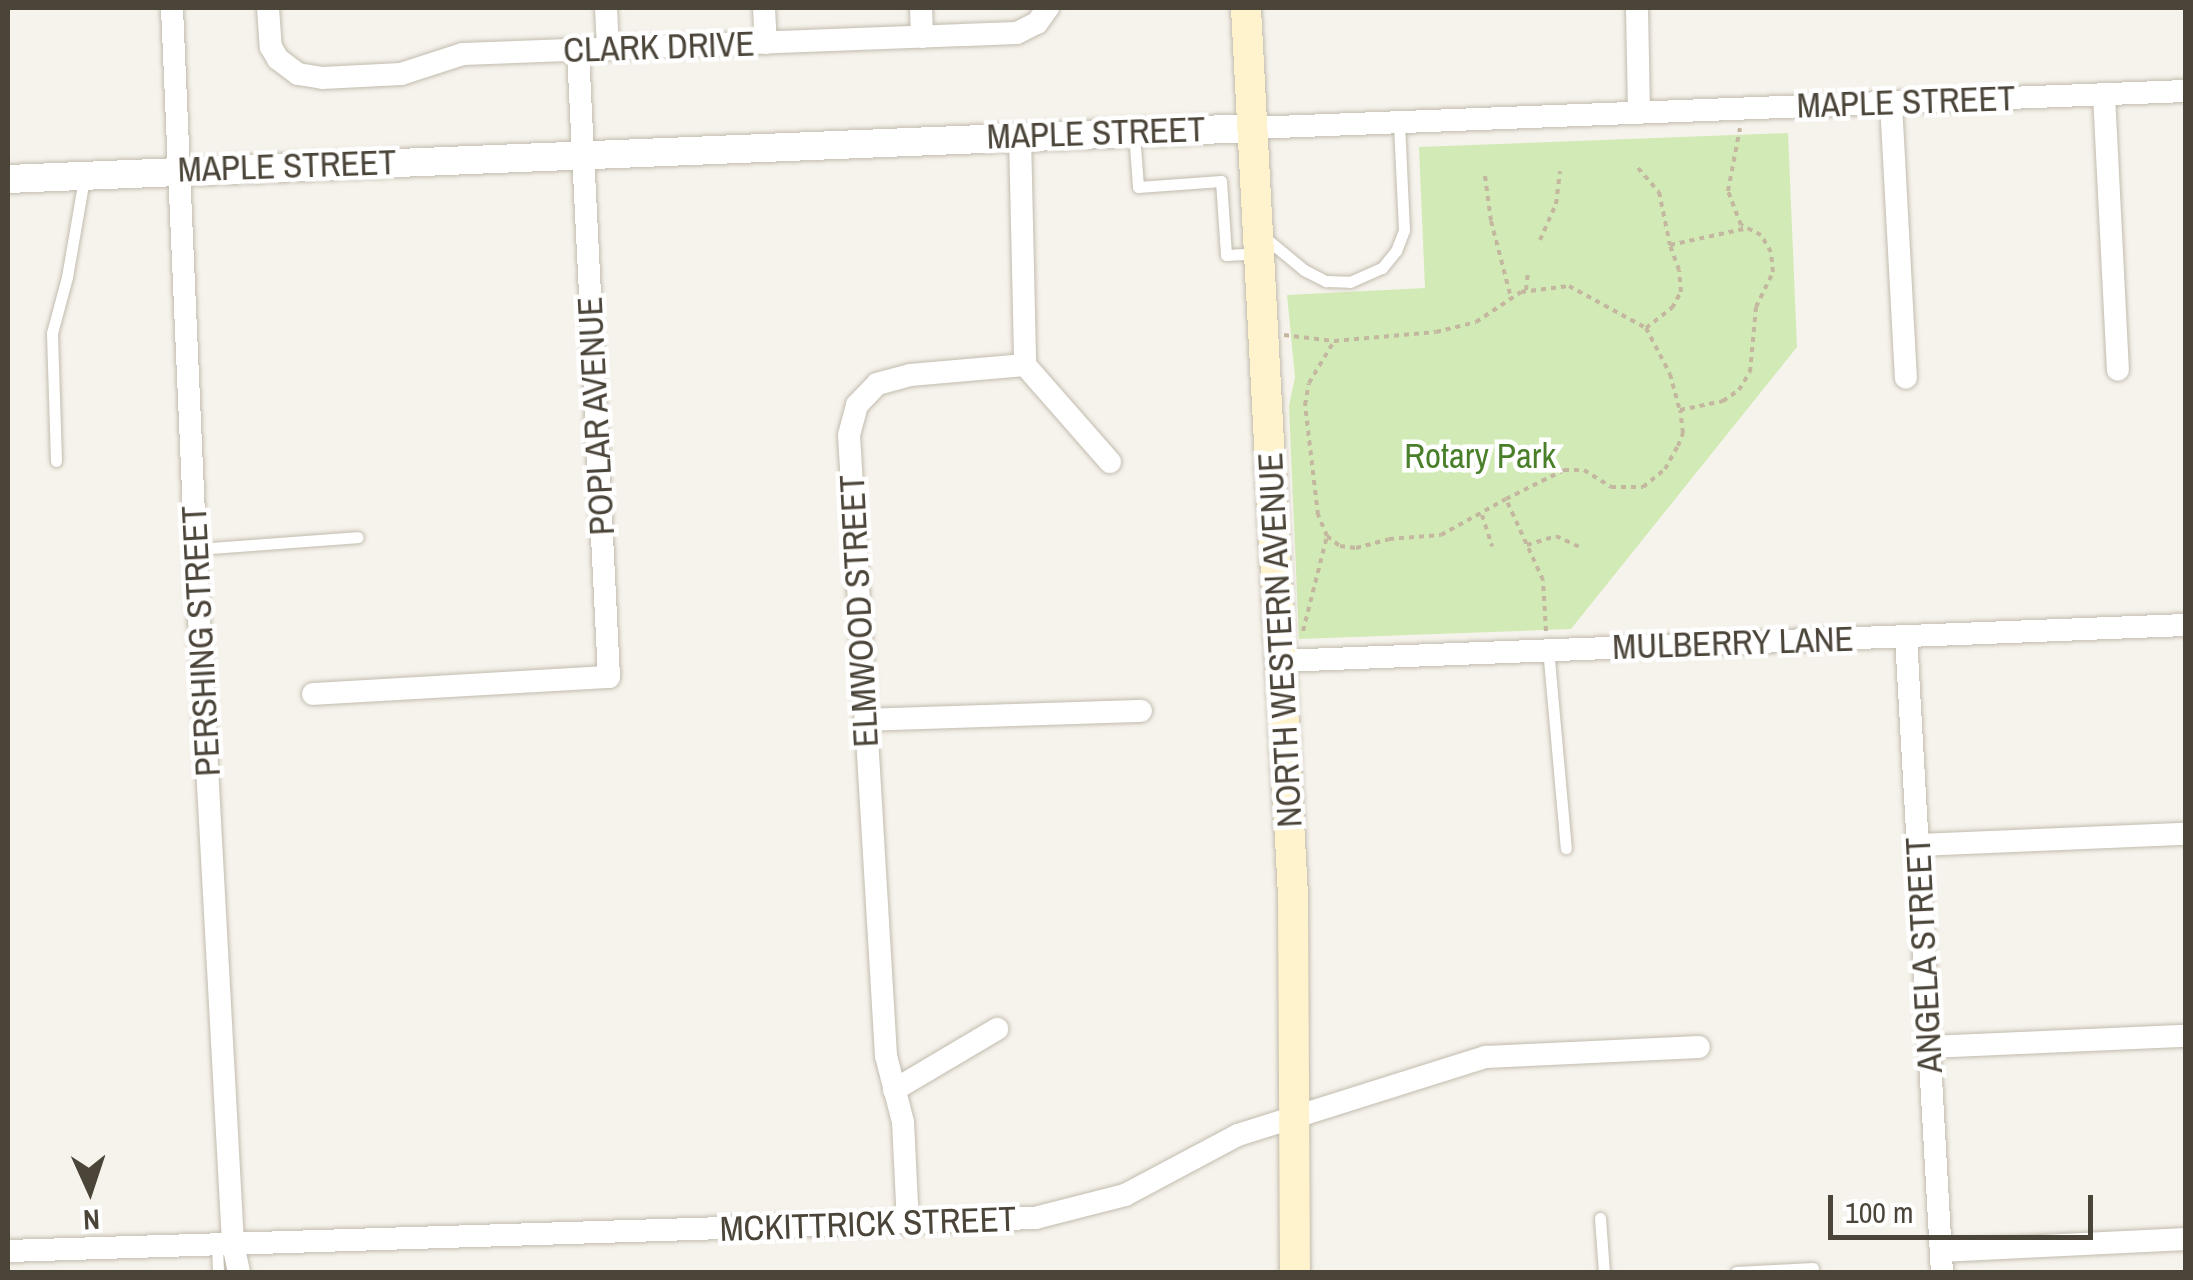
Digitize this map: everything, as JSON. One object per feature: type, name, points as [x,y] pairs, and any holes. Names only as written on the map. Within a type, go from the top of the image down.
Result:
[{"type":"main road","name":"NORTH WESTERN AVENUE","points":[[1246,8],[1296,958],[1296,1272]]},
{"type":"street","name":"PERSHING STREET","points":[[172,8],[225,1244],[239,1272]]},
{"type":"street","name":"CLARK DRIVE","points":[[268,8],[273,52],[290,70],[322,78],[402,74],[463,54],[1017,33],[1037,23],[1048,8]]},
{"type":"street","points":[[606,8],[608,49]]},
{"type":"street","points":[[764,8],[766,44]]},
{"type":"street","points":[[921,8],[922,37]]},
{"type":"street","points":[[1637,8],[1639,113]]},
{"type":"street","name":"POPLAR AVENUE","points":[[313,694],[610,677],[578,51]]},
{"type":"street","name":"MAPLE STREET","points":[[8,178],[2186,92]]},
{"type":"street","points":[[2104,94],[2118,370]]},
{"type":"street","points":[[1891,103],[1906,378]]},
{"type":"street","points":[[1020,136],[1025,365],[1110,462]]},
{"type":"street","name":"ELMWOOD STREET","points":[[908,1224],[903,1122],[886,1056],[849,435],[857,405],[877,384],[910,375],[1025,365]]},
{"type":"street","name":"MULBERRY LANE","points":[[1282,661],[2186,624]]},
{"type":"street","name":"ANGELA STREET","points":[[1906,637],[1942,1262]]},
{"type":"street","points":[[865,720],[1141,711]]},
{"type":"street","points":[[1918,844],[2186,834]]},
{"type":"street","points":[[894,1090],[996,1028]]},
{"type":"street","points":[[1929,1047],[2186,1036]]},
{"type":"street","name":"MCKITTRICK STREET","points":[[8,1252],[1036,1218],[1125,1195],[1238,1135],[1486,1057],[1699,1047]]},
{"type":"street","points":[[1942,1262],[2186,1240]]},
{"type":"lane","points":[[1134,132],[1138,187],[1220,181],[1226,255],[1259,242],[1326,280],[1350,282],[1382,268],[1396,251],[1404,230],[1399,122]]},
{"type":"lane","points":[[56,461],[52,333],[67,277],[84,175]]},
{"type":"lane","points":[[196,549],[358,537]]},
{"type":"lane","points":[[1548,648],[1566,848]]},
{"type":"lane","points":[[1600,1218],[1604,1272]]},
{"type":"lane","points":[[218,1272],[225,1244]]},
{"type":"lane","points":[[1736,1272],[1813,1268]]},
{"type":"path","points":[[1680,410],[1723,401],[1739,390],[1750,372],[1756,307],[1773,272],[1770,252],[1761,235],[1748,228],[1733,211],[1728,192],[1743,108]]},
{"type":"path","points":[[1638,168],[1659,192],[1680,270],[1680,292],[1672,308],[1646,328]]},
{"type":"path","points":[[1540,240],[1556,204],[1560,171]]},
{"type":"path","points":[[1484,176],[1490,222],[1510,298]]},
{"type":"path","points":[[1670,244],[1748,228]]},
{"type":"path","points":[[1526,292],[1528,270]]},
{"type":"path","points":[[1264,334],[1334,342],[1449,328],[1476,322],[1510,298],[1526,292],[1569,286],[1646,328],[1670,374],[1683,434],[1664,469],[1643,487],[1611,487],[1584,470],[1564,470],[1441,535],[1388,539],[1356,548],[1340,546],[1327,536],[1318,515],[1304,405],[1314,372],[1334,342]]},
{"type":"path","points":[[1506,500],[1543,580],[1548,648]]},
{"type":"path","points":[[1482,515],[1492,546]]},
{"type":"path","points":[[1298,632],[1305,631],[1327,536]]},
{"type":"path","points":[[1527,545],[1556,536],[1580,547]]},
{"type":"green space","name":"Rotary Park","points":[[1788,133],[1797,347],[1571,629],[1299,639],[1289,406],[1295,377],[1287,295],[1425,288],[1419,147]]}]
